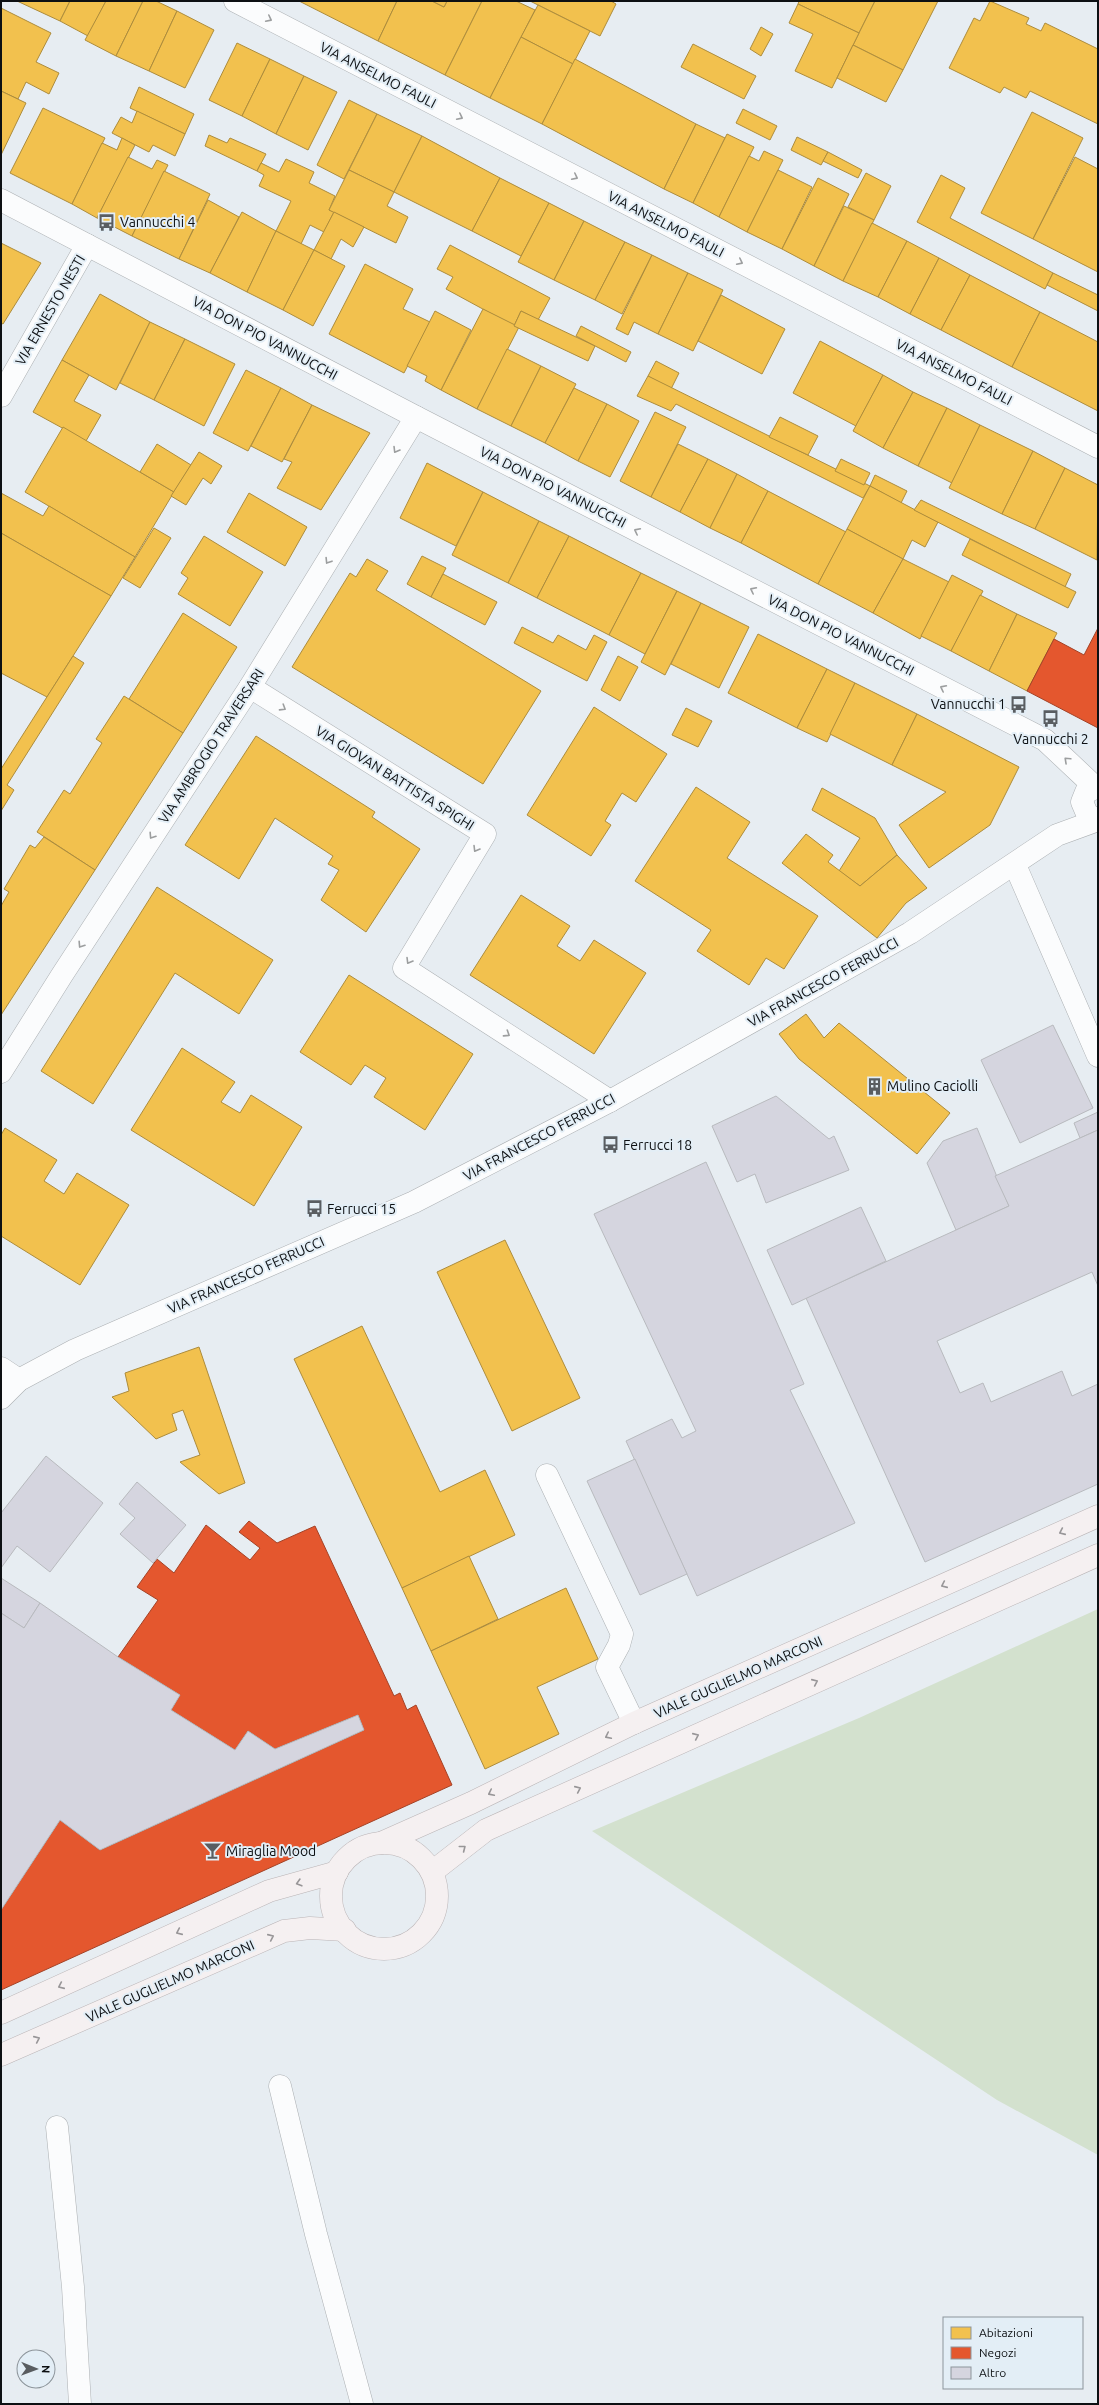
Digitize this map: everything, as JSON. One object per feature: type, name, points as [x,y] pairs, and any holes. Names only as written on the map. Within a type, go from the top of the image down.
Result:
[{"type":"main road","name":"VIALE GUGLIELMO MARCONI","points":[[381,1843],[404,1846],[418,1855],[432,1872],[437,1892],[436,1906],[432,1920],[425,1930],[409,1943],[392,1948],[370,1947],[350,1937],[339,1924],[333,1908],[331,1891],[337,1872],[348,1858],[364,1846],[381,1843],[465,1806],[634,1723],[1098,1516]]},
{"type":"main road","points":[[432,1872],[486,1830],[1095,1558]]},
{"type":"main road","points":[[1,2013],[269,1891],[337,1872]]},
{"type":"main road","name":"VIALE GUGLIELMO MARCONI","points":[[1,2055],[284,1931],[310,1928],[345,1930]]},
{"type":"street","name":"VIA ANSELMO FAULI","points":[[235,1],[1098,447]]},
{"type":"street","name":"VIA DON PIO VANNUCCHI","points":[[1,200],[416,417],[1045,740],[1092,790]]},
{"type":"street","name":"VIA ERNESTO NESTI","points":[[1,396],[87,245]]},
{"type":"street","name":"VIA AMBROGIO TRAVERSARI","points":[[1,1072],[62,975],[250,687],[416,417]]},
{"type":"street","name":"VIA GIOVAN BATTISTA SPIGHI","points":[[250,687],[485,834],[404,968],[610,1100]]},
{"type":"street","name":"VIA FRANCESCO FERRUCCI","points":[[1092,790],[1085,812],[1088,816],[1098,819]]},
{"type":"street","name":"VIA FRANCESCO FERRUCCI","points":[[1,1398],[19,1380],[76,1350],[414,1202],[610,1100],[910,934],[1015,866],[1057,835],[1092,790]]},
{"type":"street","name":"VIA FRANCESCO FERRUCCI","points":[[1057,835],[1098,819]]},
{"type":"street","points":[[1015,866],[1098,1056]]},
{"type":"street","points":[[1,1368],[19,1380]]},
{"type":"street","points":[[547,1475],[622,1634],[619,1645],[607,1667],[634,1723]]},
{"type":"street","points":[[280,2086],[316,2234],[362,2404]]},
{"type":"street","points":[[57,2127],[73,2287],[80,2404]]},
{"type":"green space","points":[[1098,1609],[1098,2155],[997,2100],[592,1831],[859,1718]]},
{"type":"building: Abitazioni","points":[[17,1],[70,1],[60,21]]},
{"type":"building: Abitazioni","points":[[70,1],[106,1],[88,36],[60,21]]},
{"type":"building: Abitazioni","points":[[106,1],[143,1],[116,56],[85,40]]},
{"type":"building: Abitazioni","points":[[143,1],[156,1],[177,11],[149,71],[116,56]]},
{"type":"building: Abitazioni","points":[[299,1],[397,1],[378,41]]},
{"type":"building: Abitazioni","points":[[397,1],[432,1],[444,7],[447,1],[482,1],[445,75],[378,41]]},
{"type":"building: Abitazioni","points":[[432,1],[447,1],[444,7]]},
{"type":"building: Abitazioni","points":[[482,1],[516,1],[535,10],[490,98],[445,75]]},
{"type":"building: Abitazioni","points":[[530,1],[611,1],[616,4],[600,36]]},
{"type":"building: Abitazioni","points":[[799,1],[875,1],[859,33],[798,4]]},
{"type":"building: Abitazioni","points":[[875,1],[938,1],[903,70],[853,45]]},
{"type":"building: Abitazioni","points":[[990,1],[1029,18],[1026,24],[1041,31],[1045,23],[1098,49],[1098,124],[1030,91],[1026,98],[1004,87],[1000,93],[949,68],[974,18],[980,21]]},
{"type":"building: Abitazioni","points":[[798,4],[859,33],[832,88],[795,71],[813,34],[789,23]]},
{"type":"building: Abitazioni","points":[[538,5],[590,31],[573,64],[521,37]]},
{"type":"building: Abitazioni","points":[[1,8],[51,33],[36,62],[59,73],[49,94],[26,82],[18,99],[1,91]]},
{"type":"building: Abitazioni","points":[[177,11],[214,30],[185,88],[149,71]]},
{"type":"building: Abitazioni","points":[[761,27],[773,34],[761,56],[750,49]]},
{"type":"building: Abitazioni","points":[[521,37],[573,64],[542,124],[490,98]]},
{"type":"building: Abitazioni","points":[[237,43],[270,59],[242,116],[209,100]]},
{"type":"building: Abitazioni","points":[[693,44],[756,76],[744,99],[681,67]]},
{"type":"building: Abitazioni","points":[[853,45],[903,70],[886,102],[837,78]]},
{"type":"building: Abitazioni","points":[[270,59],[304,76],[276,134],[242,116]]},
{"type":"building: Abitazioni","points":[[575,59],[696,124],[664,189],[542,124]]},
{"type":"building: Abitazioni","points":[[304,76],[337,92],[308,150],[276,134]]},
{"type":"building: Abitazioni","points":[[139,87],[194,114],[185,134],[130,108]]},
{"type":"building: Abitazioni","points":[[1,91],[26,103],[1,155]]},
{"type":"building: Abitazioni","points":[[349,100],[377,114],[344,179],[317,165]]},
{"type":"building: Abitazioni","points":[[43,108],[105,138],[72,204],[10,173]]},
{"type":"building: Abitazioni","points":[[743,109],[777,126],[770,140],[736,123]]},
{"type":"building: Abitazioni","points":[[137,111],[185,134],[175,156],[153,145],[149,152],[112,133],[121,117],[132,123]]},
{"type":"building: Abitazioni","points":[[1032,112],[1083,138],[1033,239],[981,213]]},
{"type":"building: Abitazioni","points":[[377,114],[422,136],[394,192],[349,170]]},
{"type":"building: Abitazioni","points":[[696,124],[725,138],[693,203],[664,189]]},
{"type":"building: Abitazioni","points":[[727,134],[754,147],[719,217],[693,203]]},
{"type":"building: Abitazioni","points":[[209,135],[227,143],[230,138],[266,154],[257,171],[205,146]]},
{"type":"building: Abitazioni","points":[[422,136],[500,178],[472,231],[394,192]]},
{"type":"building: Abitazioni","points":[[797,137],[828,152],[821,165],[791,150]]},
{"type":"building: Abitazioni","points":[[122,138],[135,145],[97,218],[72,204],[102,143],[117,150]]},
{"type":"building: Abitazioni","points":[[764,151],[783,160],[747,232],[719,217],[749,156],[759,161]]},
{"type":"building: Abitazioni","points":[[828,152],[862,170],[858,178],[823,161]]},
{"type":"building: Abitazioni","points":[[128,157],[152,169],[157,160],[168,165],[132,236],[97,218]]},
{"type":"building: Abitazioni","points":[[1075,157],[1098,169],[1098,272],[1033,239]]},
{"type":"building: Abitazioni","points":[[286,159],[314,172],[309,183],[335,196],[329,210],[334,212],[324,232],[310,225],[301,244],[276,231],[291,201],[259,186],[264,175],[257,171],[261,163],[279,172]]},
{"type":"building: Abitazioni","points":[[349,170],[394,192],[387,206],[408,217],[396,243],[329,210]]},
{"type":"building: Abitazioni","points":[[778,170],[812,187],[782,249],[747,232]]},
{"type":"building: Abitazioni","points":[[164,171],[210,194],[179,259],[132,236]]},
{"type":"building: Abitazioni","points":[[866,173],[891,186],[874,220],[848,207]]},
{"type":"building: Abitazioni","points":[[941,175],[965,188],[950,218],[1053,273],[1045,289],[917,222]]},
{"type":"building: Abitazioni","points":[[500,178],[549,203],[521,256],[472,231]]},
{"type":"building: Abitazioni","points":[[818,178],[849,194],[814,266],[782,249]]},
{"type":"building: Abitazioni","points":[[208,200],[239,217],[210,273],[179,259]]},
{"type":"building: Abitazioni","points":[[549,203],[584,221],[554,280],[518,262]]},
{"type":"building: Abitazioni","points":[[844,206],[874,220],[843,281],[814,266]]},
{"type":"building: Abitazioni","points":[[242,212],[276,231],[247,292],[210,273]]},
{"type":"building: Abitazioni","points":[[334,212],[364,227],[353,247],[341,239],[331,259],[314,250]]},
{"type":"building: Abitazioni","points":[[584,221],[625,242],[595,300],[554,280]]},
{"type":"building: Abitazioni","points":[[872,223],[907,241],[878,297],[843,281]]},
{"type":"building: Abitazioni","points":[[276,231],[314,250],[283,310],[247,292]]},
{"type":"building: Abitazioni","points":[[907,241],[939,258],[910,314],[878,297]]},
{"type":"building: Abitazioni","points":[[625,242],[652,255],[622,314],[595,300]]},
{"type":"building: Abitazioni","points":[[1,243],[41,263],[3,324],[1,323]]},
{"type":"building: Abitazioni","points":[[450,245],[550,298],[538,320],[521,311],[514,326],[446,289],[453,277],[437,269]]},
{"type":"building: Abitazioni","points":[[314,250],[345,266],[313,326],[283,310]]},
{"type":"building: Abitazioni","points":[[652,255],[688,273],[658,334],[634,322],[628,335],[616,329]]},
{"type":"building: Abitazioni","points":[[939,258],[970,275],[941,330],[910,314]]},
{"type":"building: Abitazioni","points":[[365,264],[413,289],[403,309],[430,322],[404,373],[329,334]]},
{"type":"building: Abitazioni","points":[[688,273],[723,290],[693,351],[658,334]]},
{"type":"building: Abitazioni","points":[[1053,273],[1098,295],[1098,311],[1047,285]]},
{"type":"building: Abitazioni","points":[[970,275],[1040,312],[1012,367],[941,330]]},
{"type":"building: Abitazioni","points":[[100,294],[150,322],[116,390],[62,360]]},
{"type":"building: Abitazioni","points":[[721,295],[785,329],[762,374],[698,341]]},
{"type":"building: Abitazioni","points":[[483,309],[519,327],[477,409],[441,390]]},
{"type":"building: Abitazioni","points":[[435,311],[471,330],[441,390],[425,381],[427,376],[407,366]]},
{"type":"building: Abitazioni","points":[[521,311],[595,346],[588,361],[514,326]]},
{"type":"building: Abitazioni","points":[[1040,312],[1098,342],[1098,411],[1012,367]]},
{"type":"building: Abitazioni","points":[[150,322],[185,339],[154,400],[120,383]]},
{"type":"building: Abitazioni","points":[[581,326],[631,352],[626,362],[576,336]]},
{"type":"building: Abitazioni","points":[[185,339],[235,364],[204,426],[154,400]]},
{"type":"building: Abitazioni","points":[[820,341],[883,375],[856,426],[793,393]]},
{"type":"building: Abitazioni","points":[[507,349],[541,366],[511,426],[477,409]]},
{"type":"building: Abitazioni","points":[[62,360],[89,375],[74,401],[101,415],[86,441],[33,412]]},
{"type":"building: Abitazioni","points":[[656,361],[679,373],[671,389],[648,376]]},
{"type":"building: Abitazioni","points":[[541,366],[576,384],[545,443],[511,426]]},
{"type":"building: Abitazioni","points":[[246,370],[281,388],[248,451],[213,433]]},
{"type":"building: Abitazioni","points":[[883,375],[913,392],[883,448],[853,431]]},
{"type":"building: Abitazioni","points":[[648,376],[870,486],[863,498],[676,404],[671,411],[637,396]]},
{"type":"building: Abitazioni","points":[[281,388],[312,405],[282,462],[251,446]]},
{"type":"building: Abitazioni","points":[[574,388],[607,404],[578,461],[545,443]]},
{"type":"building: Abitazioni","points":[[913,392],[947,408],[918,466],[883,448]]},
{"type":"building: Abitazioni","points":[[607,404],[639,421],[610,477],[578,461]]},
{"type":"building: Abitazioni","points":[[312,405],[370,433],[321,510],[277,488],[292,462],[284,459]]},
{"type":"building: Abitazioni","points":[[947,408],[980,425],[952,483],[918,466]]},
{"type":"building: Abitazioni","points":[[655,412],[686,427],[651,497],[620,481]]},
{"type":"building: Abitazioni","points":[[780,417],[818,436],[808,455],[769,437]]},
{"type":"building: Abitazioni","points":[[980,425],[1033,451],[1002,514],[949,488]]},
{"type":"building: Abitazioni","points":[[63,427],[174,492],[135,557],[25,492]]},
{"type":"building: Abitazioni","points":[[157,444],[191,465],[174,492],[140,472]]},
{"type":"building: Abitazioni","points":[[678,444],[708,459],[680,512],[651,497]]},
{"type":"building: Abitazioni","points":[[1033,451],[1065,468],[1035,529],[1002,514]]},
{"type":"building: Abitazioni","points":[[199,452],[222,466],[211,484],[203,478],[186,505],[171,496]]},
{"type":"building: Abitazioni","points":[[708,459],[737,474],[710,528],[680,512]]},
{"type":"building: Abitazioni","points":[[841,459],[870,473],[864,485],[835,471]]},
{"type":"building: Abitazioni","points":[[427,463],[483,492],[456,546],[400,518]]},
{"type":"building: Abitazioni","points":[[1065,468],[1098,485],[1097,560],[1035,529]]},
{"type":"building: Abitazioni","points":[[737,474],[768,491],[741,543],[710,528]]},
{"type":"building: Abitazioni","points":[[875,475],[907,491],[901,503],[870,486]]},
{"type":"building: Abitazioni","points":[[870,486],[938,522],[925,547],[912,540],[903,559],[847,529]]},
{"type":"building: Abitazioni","points":[[768,491],[846,532],[818,584],[741,543]]},
{"type":"building: Abitazioni","points":[[483,492],[539,521],[508,583],[452,555]]},
{"type":"building: Abitazioni","points":[[1,493],[43,516],[49,506],[135,557],[111,596],[1,533]]},
{"type":"building: Abitazioni","points":[[249,493],[307,527],[285,566],[227,532]]},
{"type":"building: Abitazioni","points":[[921,500],[1071,574],[1065,587],[914,510]]},
{"type":"building: Abitazioni","points":[[539,521],[569,536],[537,598],[508,583]]},
{"type":"building: Abitazioni","points":[[154,528],[171,538],[140,588],[123,578]]},
{"type":"building: Abitazioni","points":[[847,529],[903,559],[873,613],[818,584]]},
{"type":"building: Abitazioni","points":[[1,533],[111,596],[47,697],[1,673]]},
{"type":"building: Abitazioni","points":[[204,536],[263,572],[230,626],[178,594],[188,578],[181,573]]},
{"type":"building: Abitazioni","points":[[569,536],[641,573],[609,635],[537,598]]},
{"type":"building: Abitazioni","points":[[970,539],[1076,592],[1068,608],[962,555]]},
{"type":"building: Abitazioni","points":[[422,556],[446,568],[431,597],[407,584]]},
{"type":"building: Abitazioni","points":[[367,559],[388,571],[376,590],[541,691],[483,784],[292,667],[350,573],[356,577]]},
{"type":"building: Abitazioni","points":[[903,559],[949,582],[920,639],[873,613]]},
{"type":"building: Abitazioni","points":[[641,573],[677,591],[645,654],[609,635]]},
{"type":"building: Abitazioni","points":[[443,574],[497,602],[485,625],[431,597]]},
{"type":"building: Abitazioni","points":[[952,575],[983,591],[951,651],[921,636]]},
{"type":"building: Abitazioni","points":[[677,591],[701,603],[665,675],[641,662]]},
{"type":"building: Abitazioni","points":[[980,595],[1017,614],[989,671],[951,651]]},
{"type":"building: Abitazioni","points":[[701,603],[749,627],[719,688],[671,664]]},
{"type":"building: Abitazioni","points":[[183,613],[237,647],[183,733],[129,699]]},
{"type":"building: Abitazioni","points":[[1017,614],[1057,633],[1027,691],[989,671]]},
{"type":"building: Abitazioni","points":[[522,627],[553,643],[558,635],[586,650],[594,635],[607,642],[587,681],[514,643]]},
{"type":"building: Abitazioni","points":[[758,634],[827,669],[797,728],[728,693]]},
{"type":"building: Abitazioni","points":[[73,656],[84,663],[7,785],[14,790],[1,811],[1,769]]},
{"type":"building: Abitazioni","points":[[618,656],[638,667],[620,701],[601,690]]},
{"type":"building: Abitazioni","points":[[827,669],[855,683],[827,742],[797,728]]},
{"type":"building: Abitazioni","points":[[855,683],[917,714],[892,765],[830,734]]},
{"type":"building: Abitazioni","points":[[124,696],[183,733],[95,870],[37,832],[64,790],[70,794],[102,743],[96,739]]},
{"type":"building: Abitazioni","points":[[594,707],[667,754],[636,802],[622,793],[605,821],[611,825],[591,856],[527,815]]},
{"type":"building: Abitazioni","points":[[686,708],[712,721],[698,747],[672,735]]},
{"type":"building: Abitazioni","points":[[917,714],[1019,767],[990,825],[929,868],[899,825],[946,792],[892,765]]},
{"type":"building: Abitazioni","points":[[256,736],[375,812],[372,817],[420,849],[366,932],[321,900],[339,870],[328,864],[333,856],[275,818],[239,879],[185,845]]},
{"type":"building: Abitazioni","points":[[696,787],[750,822],[727,858],[818,916],[784,969],[766,958],[749,985],[697,951],[711,930],[635,881]]},
{"type":"building: Abitazioni","points":[[822,788],[875,818],[897,855],[860,886],[839,871],[860,838],[812,810]]},
{"type":"building: Abitazioni","points":[[806,834],[833,855],[828,862],[860,886],[897,855],[927,888],[906,903],[877,938],[782,863]]},
{"type":"building: Abitazioni","points":[[44,837],[95,870],[1,1015],[1,906],[9,892],[4,889],[30,845],[35,848]]},
{"type":"building: Abitazioni","points":[[157,887],[273,960],[239,1014],[175,973],[93,1104],[41,1071]]},
{"type":"building: Abitazioni","points":[[521,895],[570,926],[557,946],[580,961],[594,940],[646,973],[594,1054],[470,975]]},
{"type":"building: Abitazioni","points":[[349,975],[473,1054],[425,1130],[374,1097],[386,1078],[365,1065],[351,1085],[300,1052]]},
{"type":"building: Abitazioni","name":"Mulino Caciolli","points":[[806,1014],[824,1038],[839,1023],[950,1113],[917,1154],[799,1059],[779,1034]]},
{"type":"building: Abitazioni","points":[[182,1048],[235,1082],[221,1102],[240,1113],[251,1095],[302,1127],[254,1206],[131,1130]]},
{"type":"building: Abitazioni","points":[[5,1128],[57,1160],[44,1181],[64,1194],[77,1173],[129,1205],[80,1285],[1,1236],[1,1135]]},
{"type":"building: Abitazioni","points":[[505,1240],[580,1398],[512,1431],[437,1272]]},
{"type":"building: Abitazioni","points":[[362,1326],[440,1492],[485,1470],[515,1535],[402,1588],[294,1359]]},
{"type":"building: Abitazioni","points":[[199,1347],[245,1483],[219,1494],[180,1462],[200,1455],[183,1410],[172,1414],[177,1430],[156,1439],[112,1397],[129,1391],[125,1373]]},
{"type":"building: Abitazioni","points":[[469,1556],[498,1619],[431,1651],[402,1588]]},
{"type":"building: Abitazioni","points":[[566,1588],[598,1659],[537,1687],[559,1734],[485,1769],[431,1651]]},
{"type":"building: Negozi","points":[[1098,628],[1098,728],[1027,691],[1054,639],[1084,655]]},
{"type":"building: Negozi","points":[[249,1521],[277,1543],[315,1526],[394,1696],[400,1693],[407,1710],[416,1705],[452,1785],[1,1990],[1,1910],[60,1820],[100,1850],[364,1730],[358,1715],[275,1749],[248,1731],[235,1750],[171,1710],[180,1695],[118,1657],[158,1600],[137,1587],[157,1559],[174,1573],[206,1525],[250,1560],[260,1548],[239,1532]]},
{"type":"building: Altro","points":[[1053,1025],[1093,1108],[1020,1143],[981,1060]]},
{"type":"building: Altro","points":[[776,1096],[829,1139],[834,1136],[849,1170],[766,1203],[755,1174],[737,1182],[712,1126]]},
{"type":"building: Altro","points":[[1098,1112],[1098,1130],[1080,1138],[1074,1123]]},
{"type":"building: Altro","points":[[977,1128],[1009,1206],[956,1230],[927,1163],[943,1141]]},
{"type":"building: Altro","points":[[1098,1130],[1098,1286],[1092,1272],[937,1341],[960,1393],[983,1383],[991,1402],[1062,1371],[1072,1396],[1098,1384],[1098,1484],[925,1562],[806,1298],[1009,1206],[995,1176]]},
{"type":"building: Altro","points":[[706,1162],[804,1384],[790,1390],[855,1523],[697,1596],[626,1441],[672,1419],[682,1438],[696,1431],[594,1214]]},
{"type":"building: Altro","points":[[861,1207],[886,1261],[792,1305],[767,1250]]},
{"type":"building: Altro","points":[[46,1456],[103,1503],[50,1572],[17,1546],[1,1568],[1,1513]]},
{"type":"building: Altro","points":[[635,1459],[687,1574],[640,1595],[587,1481]]},
{"type":"building: Altro","points":[[137,1482],[186,1525],[153,1563],[120,1534],[135,1518],[119,1504]]},
{"type":"building: Altro","points":[[1,1578],[40,1603],[24,1628],[1,1613]]},
{"type":"building: Altro","points":[[40,1603],[118,1657],[180,1695],[171,1710],[235,1750],[248,1731],[275,1749],[358,1715],[364,1730],[100,1850],[60,1820],[1,1910],[1,1613],[24,1628]]},
{"type":"place","name":"Vannucchi 4","points":[[107,222]]},
{"type":"place","name":"Vannucchi 1","points":[[1019,704]]},
{"type":"place","name":"Vannucchi 2","points":[[1051,719]]},
{"type":"place","name":"Mulino Caciolli","points":[[874,1086]]},
{"type":"place","name":"Ferrucci 18","points":[[610,1145]]},
{"type":"place","name":"Ferrucci 15","points":[[314,1209]]},
{"type":"place","name":"Miraglia Mood","points":[[213,1851]]}]
